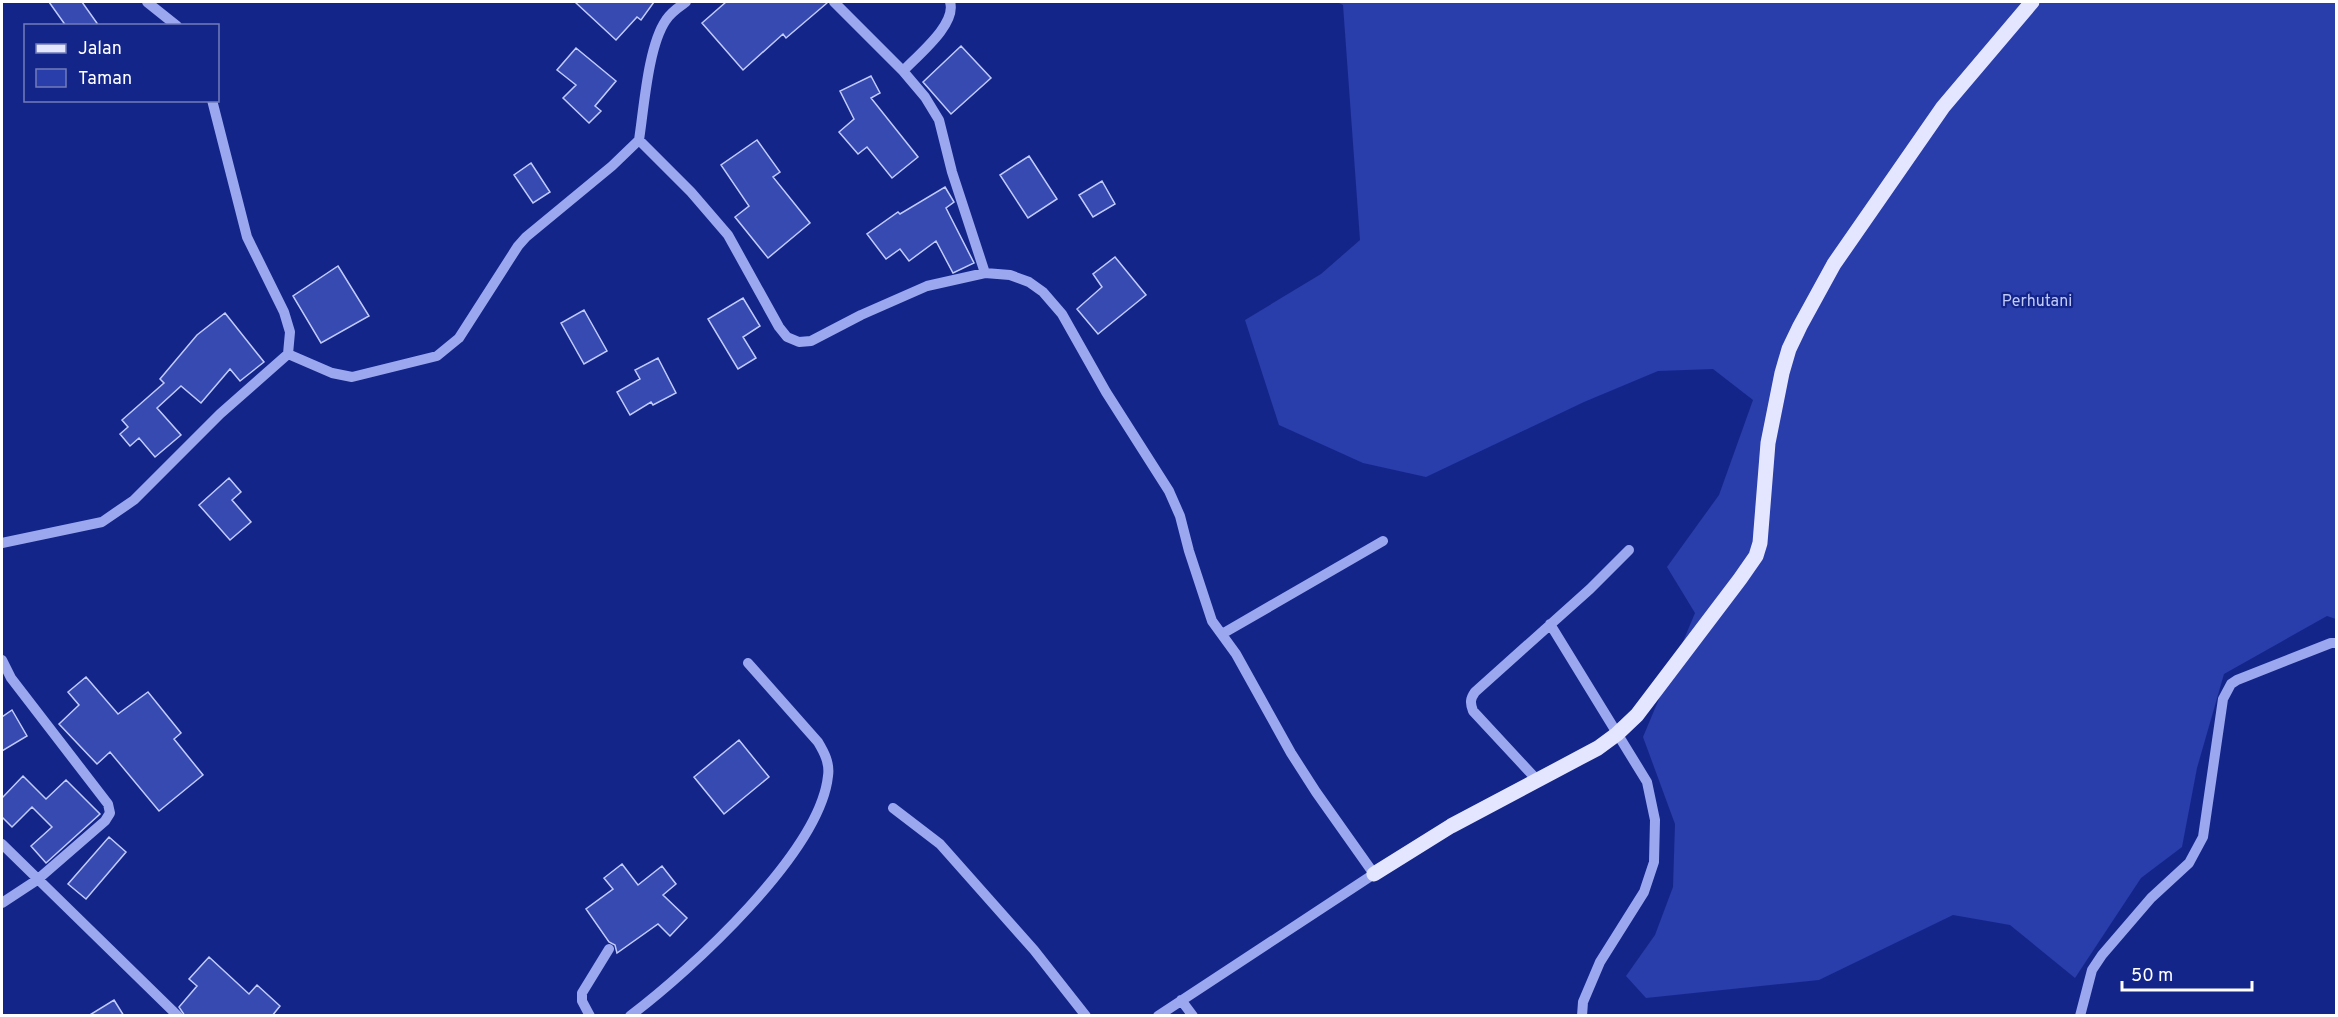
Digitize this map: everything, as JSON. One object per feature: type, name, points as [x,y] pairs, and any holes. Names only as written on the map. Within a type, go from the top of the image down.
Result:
[{"type":"main road","points":[[1374,874],[1451,826],[1598,748],[1637,715],[1756,556],[1760,543],[1768,443],[1782,373],[1796,334],[1834,264],[1943,107],[2032,2]]},
{"type":"street","points":[[147,2],[174,24]]},
{"type":"street","points":[[288,354],[332,373],[352,377],[437,356],[459,338],[526,237],[612,166],[639,140],[655,46],[664,22],[674,10],[686,2]]},
{"type":"street","points":[[834,2],[903,71],[925,97],[939,120],[952,172],[986,273]]},
{"type":"street","points":[[903,71],[948,22],[952,7],[950,2]]},
{"type":"street","points":[[2,543],[102,522],[134,500],[220,414],[288,354],[290,332],[247,237],[213,102]]},
{"type":"street","points":[[639,140],[691,192],[728,235],[779,327],[788,337],[798,342],[810,341],[861,315],[927,286],[986,273],[1010,275],[1029,282],[1043,292],[1062,314],[1106,392],[1169,491],[1180,516],[1212,621],[1263,699],[1291,753],[1374,874],[1158,1016]]},
{"type":"street","points":[[1222,634],[1383,541]]},
{"type":"street","points":[[1538,781],[1473,711],[1470,704],[1475,692],[1590,589],[1629,550]]},
{"type":"street","points":[[1550,624],[1647,782],[1655,819],[1654,862],[1644,892],[1600,962],[1583,1002],[1582,1016]]},
{"type":"street","points":[[2080,1016],[2092,970],[2102,955],[2151,898],[2189,863],[2203,837],[2226,690],[2237,680],[2337,643]]},
{"type":"street","points":[[2,660],[11,678],[110,808],[105,821],[37,880],[2,903]]},
{"type":"street","points":[[630,1016],[722,937],[785,864],[808,830],[824,800],[829,774],[824,752],[818,742],[748,663]]},
{"type":"street","points":[[893,808],[940,844],[1034,950],[1086,1016]]},
{"type":"street","points":[[2,844],[178,1016]]},
{"type":"street","points":[[590,1016],[582,1001],[582,993],[609,949]]},
{"type":"street","points":[[1181,999],[1193,1016]]},
{"type":"green space","name":"Perhutani","points":[[1337,2],[2336,2],[2336,619],[2327,616],[2224,674],[2197,768],[2182,847],[2141,878],[2075,978],[2010,925],[1953,915],[1819,980],[1646,998],[1626,976],[1655,935],[1673,887],[1675,824],[1643,737],[1695,613],[1667,567],[1719,495],[1753,400],[1713,369],[1658,371],[1584,402],[1426,477],[1363,463],[1279,425],[1245,320],[1321,274],[1360,240],[1343,5]]},
{"type":"building","points":[[49,2],[82,2],[98,24],[65,24]]},
{"type":"building","points":[[575,2],[654,2],[641,20],[637,17],[616,40]]},
{"type":"building","points":[[726,2],[827,3],[786,38],[783,34],[743,70],[702,23]]},
{"type":"building","points":[[961,46],[991,78],[951,114],[923,82]]},
{"type":"building","points":[[576,48],[616,81],[595,106],[601,111],[589,123],[563,98],[576,85],[557,70]]},
{"type":"building","points":[[871,76],[880,93],[871,98],[918,157],[892,178],[867,147],[858,154],[839,132],[854,119],[840,91]]},
{"type":"building","points":[[757,140],[780,172],[773,177],[810,223],[768,258],[735,217],[749,206],[721,165]]},
{"type":"building","points":[[1029,156],[1057,199],[1028,218],[1000,175]]},
{"type":"building","points":[[531,163],[550,192],[533,203],[514,175]]},
{"type":"building","points":[[1102,181],[1115,204],[1093,217],[1079,195]]},
{"type":"building","points":[[945,187],[954,202],[946,208],[974,263],[953,273],[936,241],[909,261],[900,249],[886,259],[867,234],[898,212],[900,214]]},
{"type":"building","points":[[1115,257],[1146,295],[1098,334],[1077,309],[1102,287],[1093,274]]},
{"type":"building","points":[[338,266],[369,316],[321,343],[293,296]]},
{"type":"building","points":[[743,298],[760,326],[743,337],[756,358],[738,369],[708,319]]},
{"type":"building","points":[[584,310],[607,351],[584,364],[561,323]]},
{"type":"building","points":[[225,313],[264,362],[240,381],[230,369],[201,403],[181,386],[157,408],[181,435],[155,457],[139,438],[130,446],[120,434],[128,427],[122,420],[164,383],[160,379],[197,335]]},
{"type":"building","points":[[658,358],[676,393],[653,405],[651,402],[630,415],[617,392],[640,379],[635,370]]},
{"type":"building","points":[[229,478],[241,492],[232,500],[251,522],[230,540],[199,505]]},
{"type":"building","points":[[86,677],[118,714],[148,692],[181,733],[174,739],[203,775],[159,811],[110,752],[97,764],[59,724],[79,705],[68,692]]},
{"type":"building","points":[[12,710],[27,736],[2,751],[2,717]]},
{"type":"building","points":[[739,740],[769,777],[724,814],[694,777]]},
{"type":"building","points":[[23,776],[46,799],[66,780],[100,814],[46,863],[31,846],[52,827],[32,807],[12,827],[2,817],[2,798]]},
{"type":"building","points":[[109,837],[126,852],[86,899],[68,884]]},
{"type":"building","points":[[622,864],[638,885],[662,866],[676,884],[663,895],[687,918],[670,936],[658,924],[617,953],[615,945],[609,942],[586,909],[613,889],[604,878]]},
{"type":"building","points":[[209,957],[249,994],[257,985],[280,1006],[272,1016],[185,1016],[179,1007],[197,986],[189,979]]},
{"type":"building","points":[[114,1000],[124,1016],[88,1016]]}]
